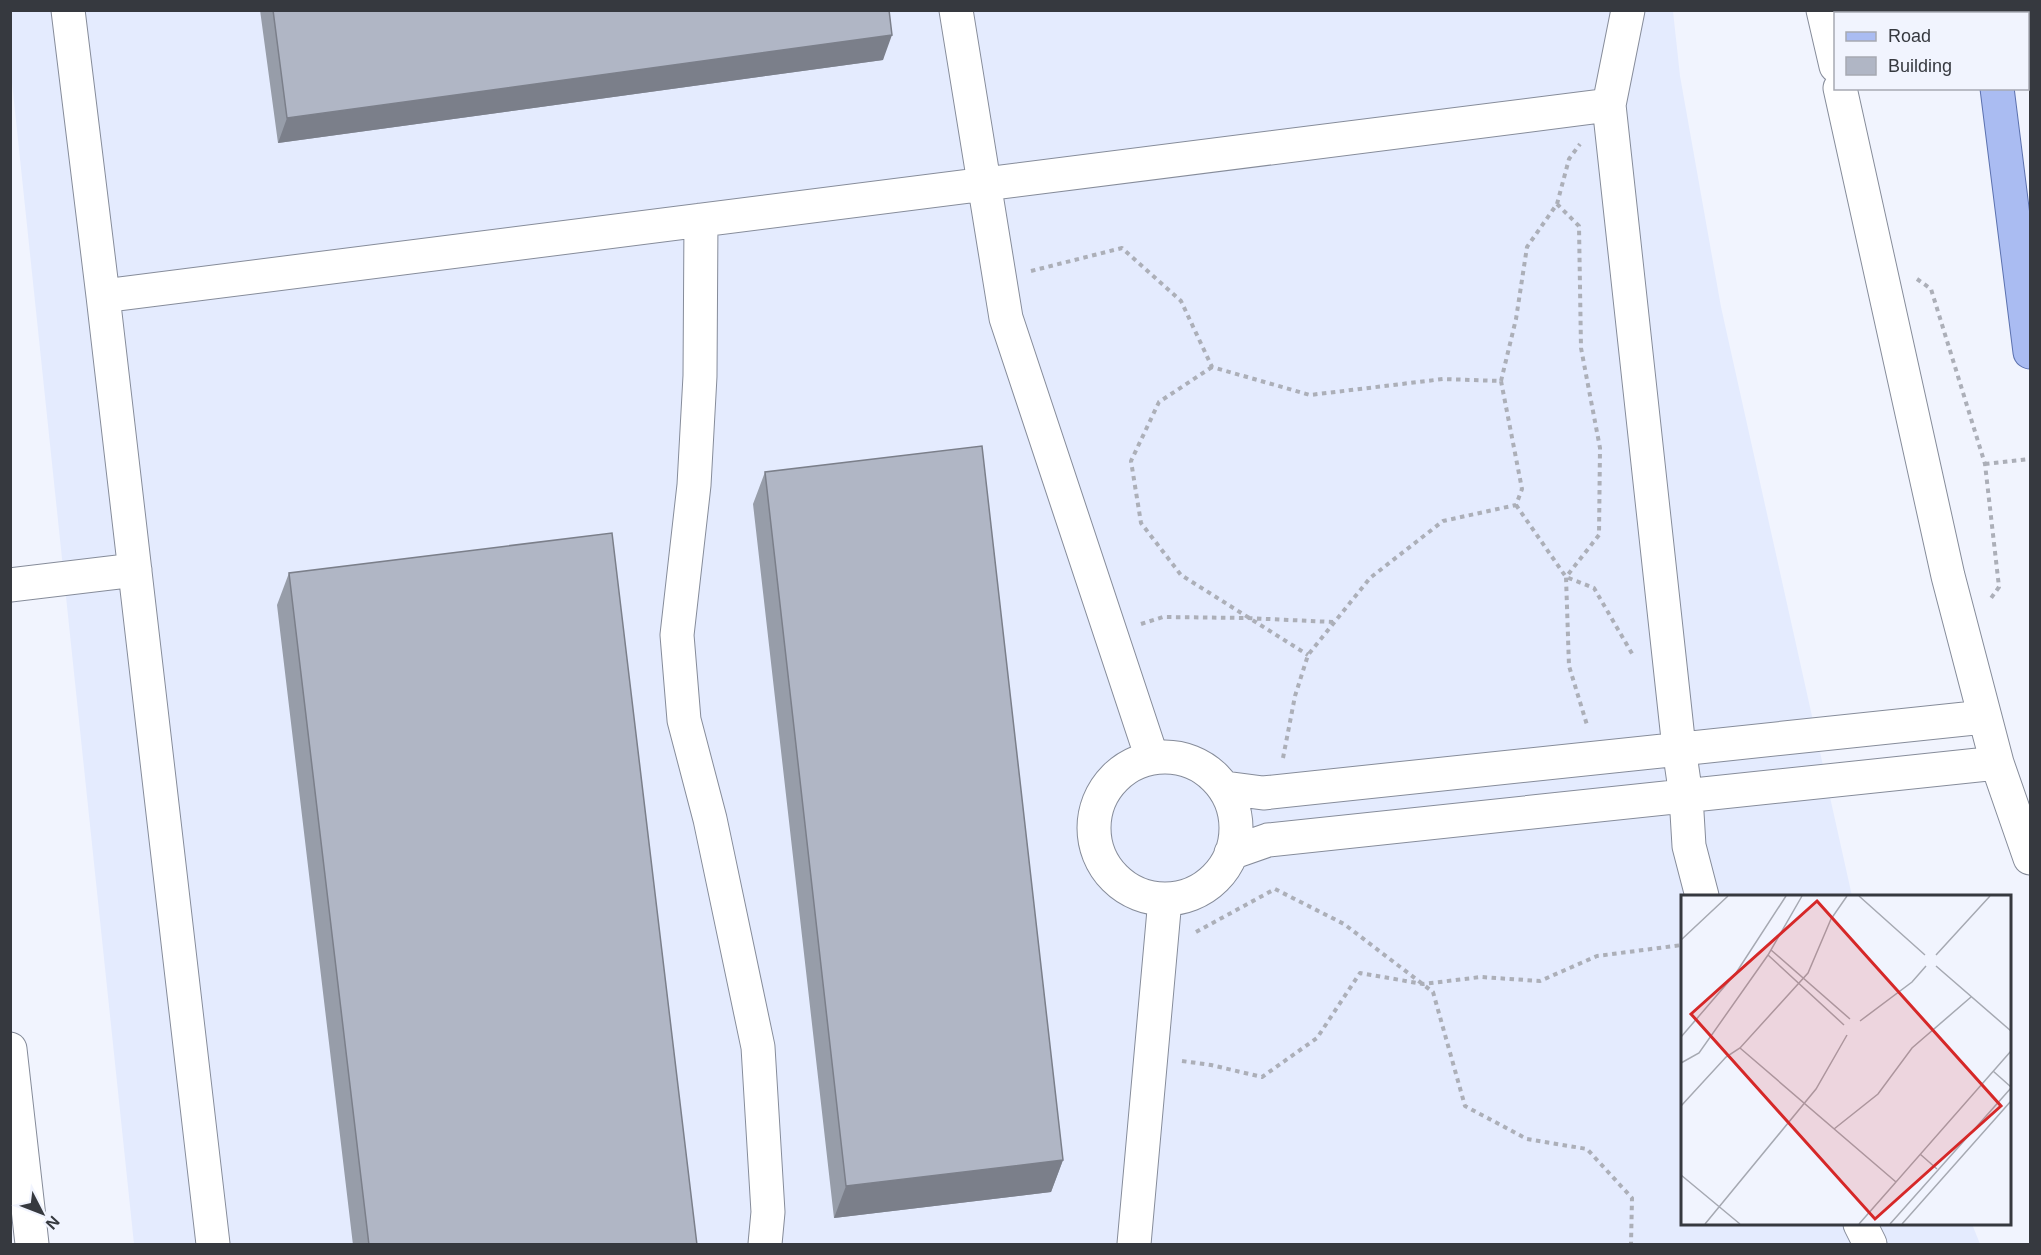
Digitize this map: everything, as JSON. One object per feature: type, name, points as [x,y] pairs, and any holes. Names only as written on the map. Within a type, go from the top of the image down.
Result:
[{"type":"main road","points":[[1997,90],[2031,352]]},
{"type":"street","points":[[68,10],[213,1245]]},
{"type":"street","points":[[956,10],[1006,318],[1152,758]]},
{"type":"street","points":[[1628,10],[1609,105],[1686,796],[1689,846],[1701,895]]},
{"type":"street","points":[[1823,10],[1834,57]]},
{"type":"street","points":[[1840,90],[1948,576],[1997,764],[2031,858]]},
{"type":"street","points":[[103,296],[1609,105]]},
{"type":"street","points":[[701,220],[700,387],[694,485],[677,635],[684,720],[710,819],[758,1047],[768,1212],[765,1245]]},
{"type":"street","points":[[10,585],[135,570]]},
{"type":"street","points":[[1224,788],[1263,793],[1277,792],[1984,717]]},
{"type":"street","points":[[1164,756],[1196,763],[1215,777],[1224,788],[1230,798],[1236,830],[1231,853],[1224,867],[1206,886],[1185,896],[1165,899],[1140,895],[1120,884],[1106,869],[1099,857],[1094,836],[1094,816],[1101,795],[1118,774],[1139,761],[1164,756]]},
{"type":"street","points":[[1231,853],[1268,840],[1997,764]]},
{"type":"street","points":[[1134,1245],[1165,899]]},
{"type":"street","points":[[10,1049],[32,1245]]},
{"type":"street","points":[[1860,1225],[1870,1245]]},
{"type":"path","points":[[1516,504],[1522,489],[1501,381],[1516,319],[1527,247],[1557,204],[1579,226],[1581,348],[1600,448],[1599,535],[1566,577]]},
{"type":"path","points":[[1000,277],[1122,248],[1181,301],[1212,367],[1310,395],[1443,379],[1501,381]]},
{"type":"path","points":[[1931,289],[1985,465],[1999,587]]},
{"type":"path","points":[[1212,367],[1159,402],[1131,461],[1141,523],[1182,575],[1308,655]]},
{"type":"path","points":[[1985,465],[2031,459]]},
{"type":"path","points":[[1516,504],[1566,577],[1569,666],[1597,757]]},
{"type":"path","points":[[1277,792],[1295,696],[1308,655],[1370,578],[1443,521],[1516,504]]},
{"type":"path","points":[[1566,577],[1594,588],[1635,659]]},
{"type":"path","points":[[1112,634],[1163,616],[1334,622]]},
{"type":"path","points":[[1160,953],[1221,917],[1275,890],[1344,924],[1433,992],[1466,1106],[1527,1139],[1587,1149],[1632,1198],[1631,1245]]},
{"type":"path","points":[[1151,1058],[1210,1065],[1262,1077],[1317,1038],[1359,973],[1423,984],[1481,977],[1540,981],[1597,956],[1681,945]]},
{"type":"shaded area","points":[[10,11],[1673,11],[1680,76],[1721,307],[1852,895],[1681,895],[1681,1225],[1972,1225],[1980,1244],[134,1244],[11,73]]},
{"type":"building","points":[[273,10],[889,10],[892,35],[287,118]]},
{"type":"building","points":[[982,446],[1063,1160],[846,1186],[765,472]]},
{"type":"building","points":[[612,533],[697,1245],[369,1245],[289,573]]}]
